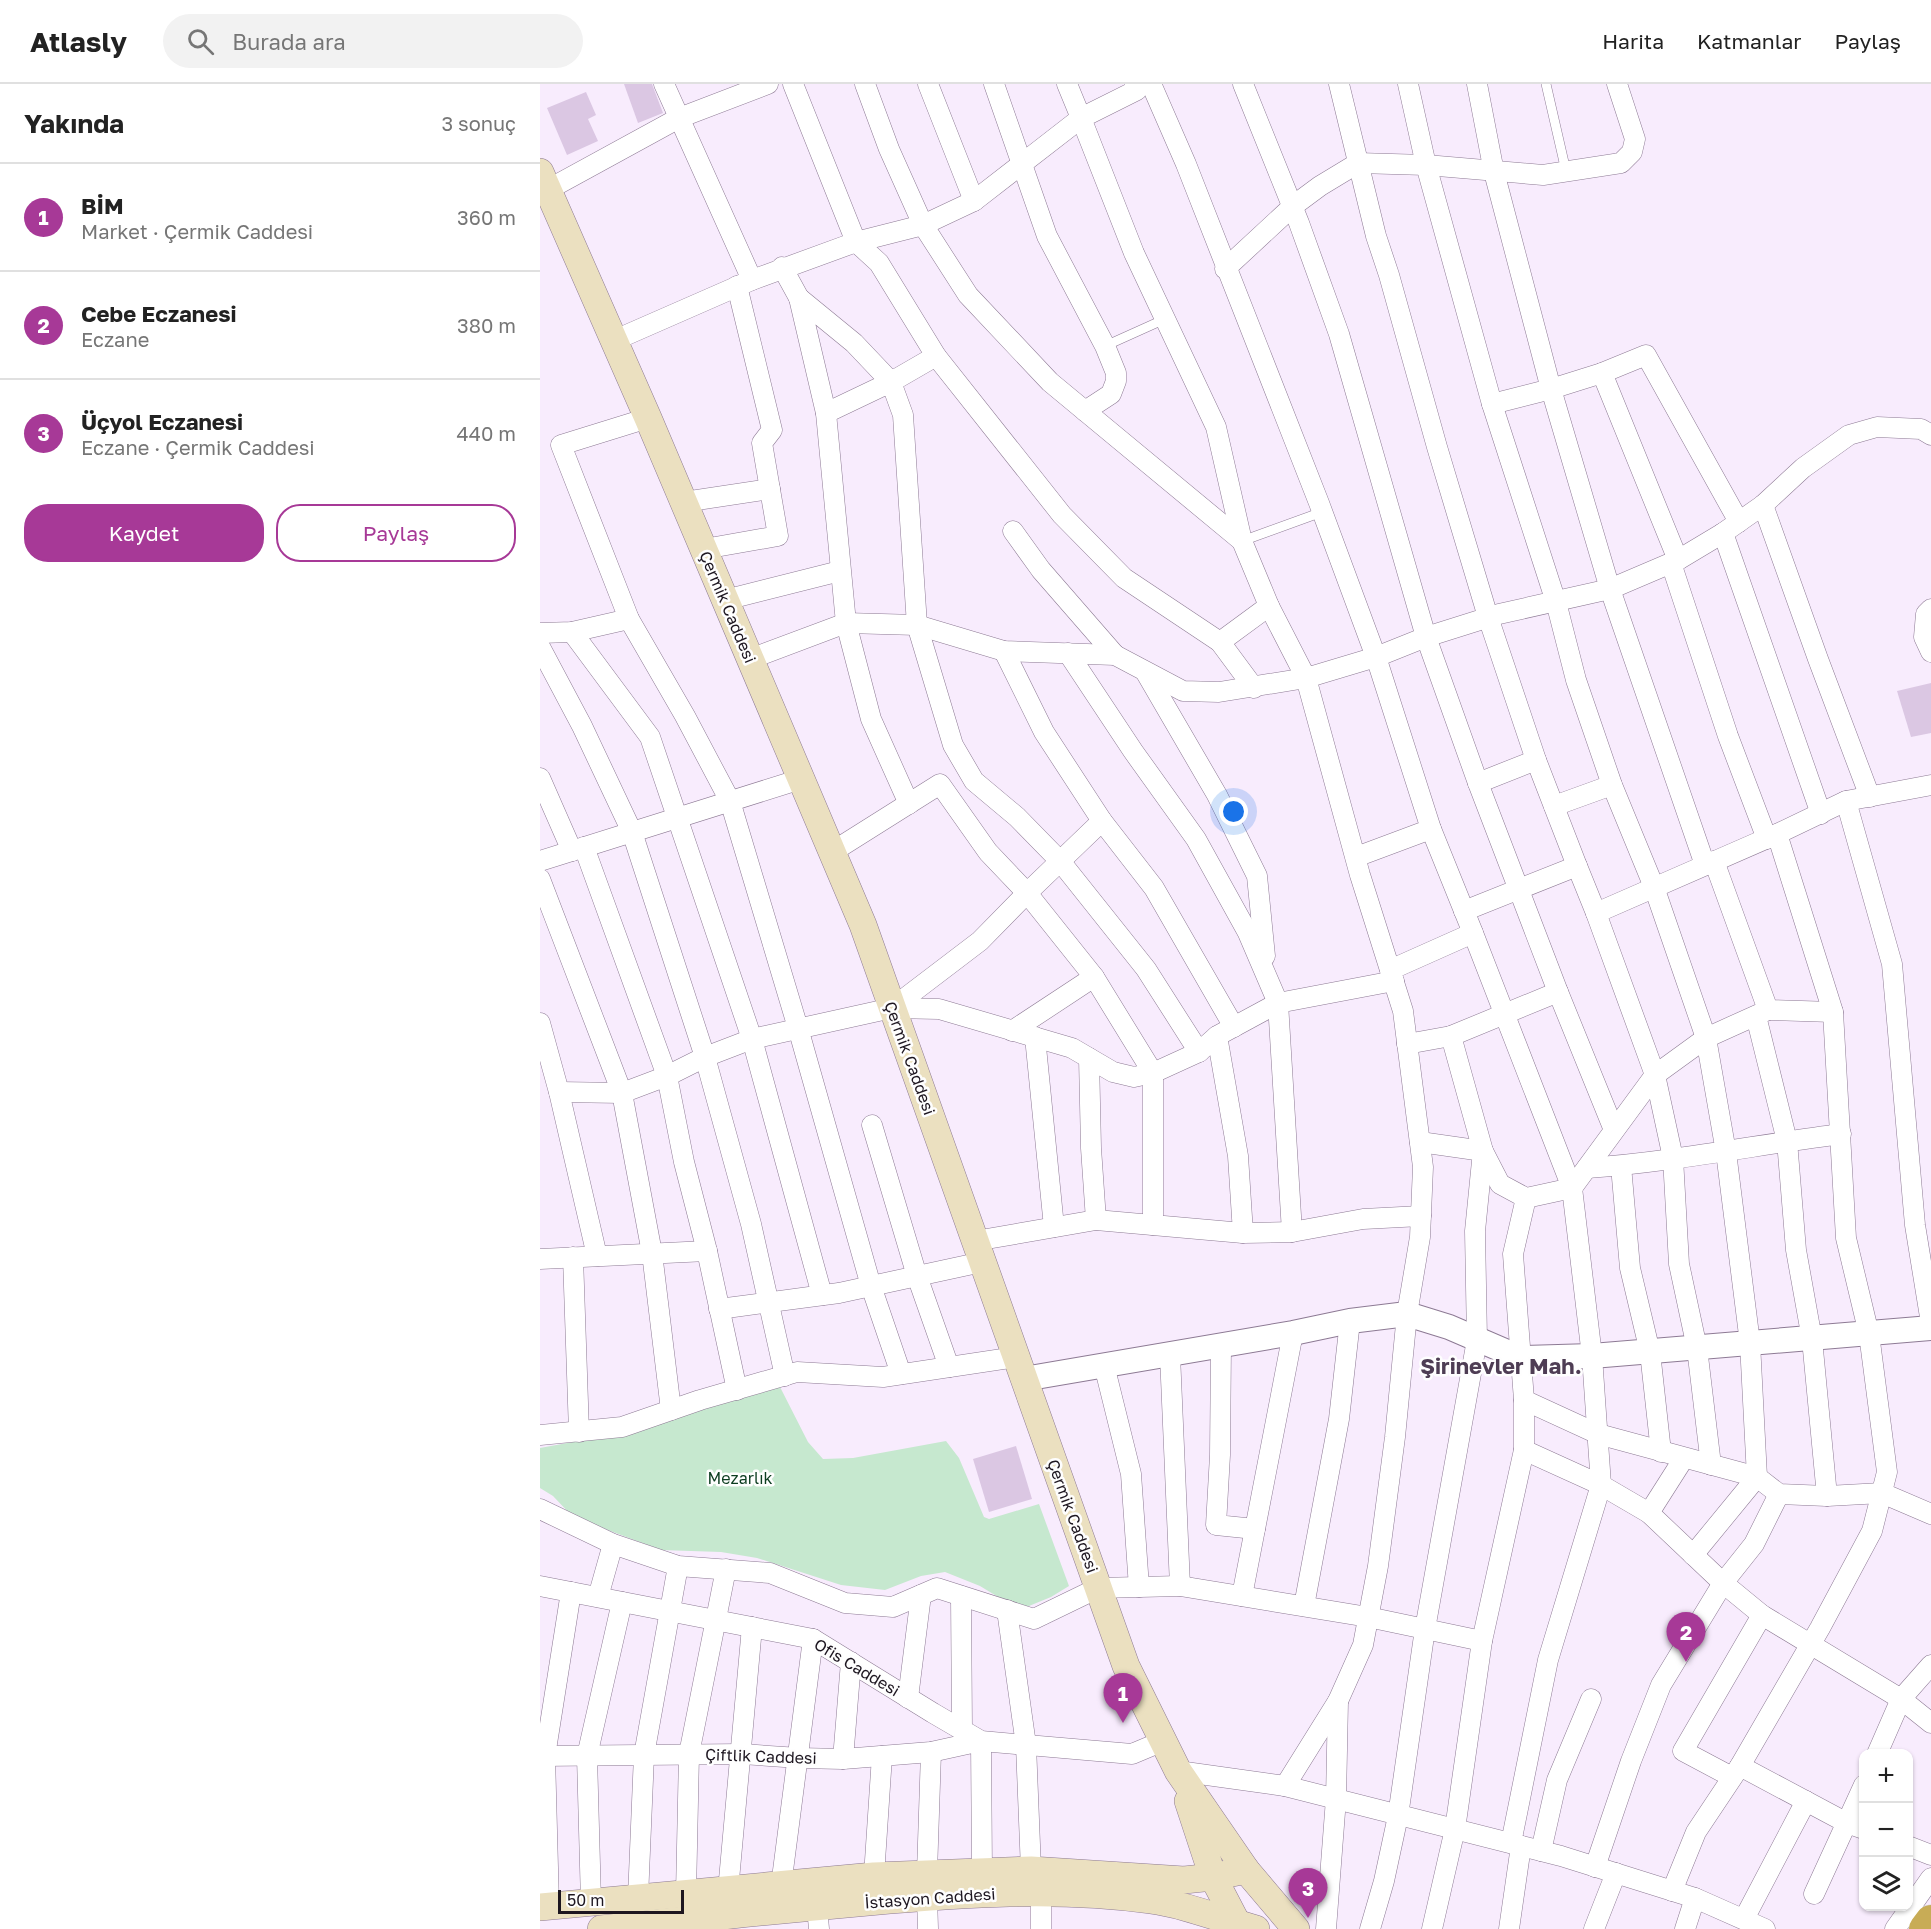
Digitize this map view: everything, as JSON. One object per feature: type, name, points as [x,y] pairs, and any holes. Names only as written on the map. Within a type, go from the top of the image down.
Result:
[{"type":"highway","points":[[1925,1929],[1931,1921]]},
{"type":"main road","name":"Çermik Caddesi","points":[[543,186],[615,340],[862,925],[1126,1666],[1178,1771],[1246,1870],[1296,1929]]},
{"type":"main road","points":[[1178,1771],[1213,1877],[1246,1926]]},
{"type":"main road","points":[[545,1906],[638,1898],[690,1914],[728,1891],[874,1876],[927,1885],[982,1871],[1036,1882],[1213,1877],[1246,1870]]},
{"type":"main road","name":"İstasyon Caddesi","points":[[601,1929],[640,1927],[690,1914],[758,1920],[818,1918],[927,1885],[1036,1882],[1104,1896],[1150,1900],[1197,1910],[1246,1926]]},
{"type":"street","points":[[664,84],[744,283],[772,430],[762,443],[778,536],[704,549]]},
{"type":"street","points":[[543,186],[735,89],[768,84]]},
{"type":"street","points":[[793,84],[856,242],[879,263],[936,356],[1062,515],[1124,578],[1220,642],[1254,688]]},
{"type":"street","points":[[866,84],[889,149],[924,225],[968,296],[1050,381],[1242,541]]},
{"type":"street","points":[[928,84],[974,201]]},
{"type":"street","points":[[994,84],[1047,236],[1116,373],[1111,394],[1085,411]]},
{"type":"street","points":[[1067,84],[1134,253],[1216,427],[1242,541],[1269,606],[1306,678],[1356,857],[1403,1011],[1420,1142],[1423,1167],[1420,1237],[1407,1314],[1378,1566],[1363,1645],[1338,1701],[1285,1786]]},
{"type":"street","points":[[1243,84],[1293,206],[1339,334],[1426,637],[1518,889],[1614,1130]]},
{"type":"street","points":[[1339,84],[1376,236],[1488,617],[1536,760],[1596,913],[1654,1075],[1672,1158],[1679,1264],[1697,1348],[1711,1465]]},
{"type":"street","points":[[1408,84],[1426,165],[1492,404],[1556,602],[1576,680],[1612,785],[1654,887],[1706,1038],[1726,1152],[1750,1344],[1757,1477],[1694,1555]]},
{"type":"street","points":[[1477,84],[1494,172],[1551,389],[1610,589],[1762,1013],[1787,1141],[1796,1250],[1812,1339],[1827,1496]]},
{"type":"street","points":[[1226,269],[1293,206],[1358,163],[1426,165],[1543,175],[1622,163],[1635,146],[1634,133],[1617,84]]},
{"type":"street","points":[[615,340],[782,267],[856,242],[924,225],[974,201],[1081,118],[1145,86],[1186,164],[1322,512],[1376,657],[1431,829],[1572,1188],[1592,1356],[1601,1485],[1548,1660],[1516,1844],[1509,1929]]},
{"type":"street","points":[[782,267],[799,298],[826,413],[846,623],[872,718],[909,804]]},
{"type":"street","points":[[799,298],[854,343],[891,382],[903,415],[917,625],[953,745],[974,781],[1017,817],[1060,861],[1146,969],[1199,1052]]},
{"type":"street","points":[[1492,404],[1602,373],[1646,355],[1739,522]]},
{"type":"street","points":[[826,413],[891,382],[936,356]]},
{"type":"street","points":[[1602,373],[1675,562],[1728,736],[1772,837],[1833,1012],[1846,1238],[1869,1334],[1887,1472],[1872,1531],[1810,1645],[1736,1771],[1696,1832],[1672,1891]]},
{"type":"street","points":[[648,418],[561,445],[629,619],[685,716],[730,801],[798,1028],[871,1286],[901,1374]]},
{"type":"street","points":[[1013,531],[1041,570],[1115,655],[1183,691],[1220,692],[1306,678],[1376,657],[1426,637],[1488,617],[1610,589],[1675,562],[1722,533],[1763,505],[1803,468],[1849,435],[1877,427],[1921,429],[1931,435]]},
{"type":"street","points":[[684,502],[770,489]]},
{"type":"street","points":[[1763,505],[1870,797]]},
{"type":"street","points":[[1722,533],[1821,814]]},
{"type":"street","points":[[725,600],[840,571]]},
{"type":"street","points":[[1220,642],[1269,606]]},
{"type":"street","points":[[1931,609],[1926,614],[1924,637],[1931,652]]},
{"type":"street","points":[[540,633],[572,632],[629,619]]},
{"type":"street","points":[[750,659],[846,623],[917,625],[1004,651],[1115,655]]},
{"type":"street","points":[[572,632],[650,737],[752,1039],[822,1295]]},
{"type":"street","points":[[540,647],[582,726],[632,832],[705,1057],[751,1224],[785,1376]]},
{"type":"street","points":[[1004,651],[1044,732],[1102,821],[1154,888],[1226,1031],[1239,1156],[1244,1233]]},
{"type":"street","points":[[1068,653],[1133,751],[1196,839],[1248,933],[1278,1003],[1292,1232]]},
{"type":"street","points":[[1146,673],[1217,795],[1257,876],[1268,979]]},
{"type":"street","points":[[1478,783],[1536,760]]},
{"type":"street","points":[[540,778],[578,849],[668,1076],[684,1162],[707,1251],[736,1390]]},
{"type":"street","points":[[540,861],[801,779]]},
{"type":"street","points":[[832,852],[940,784],[988,852],[1027,893],[1094,977],[1153,1073],[1153,1225]]},
{"type":"street","points":[[1554,806],[1612,785]]},
{"type":"street","points":[[1596,913],[1772,837],[1846,801],[1931,785]]},
{"type":"street","points":[[1846,801],[1892,964],[1915,1225],[1931,1323]]},
{"type":"street","points":[[892,1008],[980,941],[1102,821]]},
{"type":"street","points":[[1356,857],[1431,829]]},
{"type":"street","points":[[1464,911],[1577,867]]},
{"type":"street","points":[[540,879],[622,1093],[652,1253],[671,1410]]},
{"type":"street","points":[[559,1092],[622,1093],[668,1076],[705,1057],[752,1039],[892,1008],[939,1009],[1072,1048],[1113,1072],[1134,1077],[1153,1073],[1199,1052],[1226,1031],[1278,1003],[1392,976],[1473,933]]},
{"type":"street","points":[[1012,1031],[1094,977]]},
{"type":"street","points":[[1407,1044],[1451,1036],[1558,992]]},
{"type":"street","points":[[1451,1036],[1483,1151],[1500,1184],[1526,1197],[1572,1188],[1654,1075],[1706,1038],[1762,1013],[1833,1012]]},
{"type":"street","points":[[540,1023],[559,1092],[597,1256]]},
{"type":"street","points":[[1035,1037],[1054,1227]]},
{"type":"street","points":[[1089,1058],[1091,1148],[1096,1220]]},
{"type":"street","points":[[872,1125],[917,1276],[949,1367]]},
{"type":"street","points":[[1587,1168],[1621,1166],[1726,1152],[1840,1134]]},
{"type":"street","points":[[1420,1142],[1483,1151]]},
{"type":"street","points":[[1370,1929],[1384,1881],[1398,1816],[1425,1629],[1477,1340],[1475,1231],[1483,1151]]},
{"type":"street","points":[[1621,1166],[1630,1268],[1650,1352],[1661,1452]]},
{"type":"street","points":[[1432,1929],[1455,1829],[1482,1641],[1524,1450],[1524,1400],[1513,1254],[1526,1197]]},
{"type":"street","points":[[719,1309],[822,1295],[917,1276],[979,1251],[1054,1227],[1096,1220],[1244,1233],[1292,1232],[1363,1219],[1421,1216]]},
{"type":"street","points":[[540,1257],[707,1251]]},
{"type":"street","points":[[573,1257],[579,1432]]},
{"type":"street","points":[[540,1435],[621,1427],[797,1372],[882,1377],[949,1367],[1020,1368],[1104,1365],[1293,1333],[1350,1320],[1407,1314],[1449,1327],[1521,1358],[1650,1352],[1931,1328]]},
{"type":"street","points":[[1304,1606],[1339,1419],[1350,1320]]},
{"type":"street","points":[[1242,1596],[1293,1333]]},
{"type":"street","points":[[1221,1345],[1220,1455],[1216,1526],[1255,1529]]},
{"type":"street","points":[[1170,1355],[1180,1586]]},
{"type":"street","points":[[1104,1365],[1131,1474],[1138,1587]]},
{"type":"street","points":[[1524,1400],[1598,1434],[1757,1477],[1779,1494],[1827,1496],[1882,1493],[1931,1514]]},
{"type":"street","points":[[1524,1450],[1601,1485],[1648,1513],[1723,1583],[1762,1615],[1901,1699],[1931,1723]]},
{"type":"street","points":[[1648,1513],[1684,1458]]},
{"type":"street","points":[[1595,1867],[1631,1761],[1661,1685],[1723,1583],[1754,1544],[1779,1494]]},
{"type":"street","points":[[540,1509],[613,1544],[678,1566],[770,1573],[846,1603],[892,1607],[937,1588],[1034,1619],[1098,1588],[1180,1586],[1368,1617],[1482,1641]]},
{"type":"street","points":[[598,1597],[613,1544]]},
{"type":"street","points":[[638,1898],[644,1755],[668,1611],[678,1566]]},
{"type":"street","points":[[690,1914],[689,1754],[726,1569]]},
{"type":"street","name":"Ofis Caddesi","points":[[540,1586],[813,1639],[981,1741],[1131,1754],[1163,1741]]},
{"type":"street","points":[[545,1906],[543,1756],[572,1592]]},
{"type":"street","points":[[908,1698],[921,1595]]},
{"type":"street","points":[[961,1596],[962,1730]]},
{"type":"street","points":[[591,1902],[587,1756],[622,1602]]},
{"type":"street","points":[[1007,1611],[1026,1745],[1041,1929]]},
{"type":"street","points":[[1762,1615],[1683,1751],[1806,1801],[1855,1826]]},
{"type":"street","points":[[728,1891],[752,1628]]},
{"type":"street","points":[[782,1886],[813,1639]]},
{"type":"street","points":[[843,1759],[851,1662]]},
{"type":"street","points":[[1879,1749],[1901,1699],[1931,1665]]},
{"type":"street","points":[[1541,1851],[1557,1780],[1591,1699]]},
{"type":"street","points":[[1326,1929],[1336,1799],[1338,1701]]},
{"type":"street","points":[[981,1741],[982,1871]]},
{"type":"street","name":"Çiftlik Caddesi","points":[[543,1756],[742,1754],[843,1759],[931,1752],[981,1741]]},
{"type":"street","points":[[928,1929],[931,1752]]},
{"type":"street","points":[[874,1876],[882,1756]]},
{"type":"street","points":[[1178,1771],[1285,1786],[1516,1844],[1695,1898],[1765,1929]]},
{"type":"street","points":[[1744,1919],[1806,1801]]},
{"type":"street","points":[[1814,1894],[1855,1826],[1859,1803]]},
{"type":"street","points":[[1913,1848],[1931,1855]]},
{"type":"street","points":[[1594,1929],[1616,1873]]},
{"type":"street","points":[[1895,1929],[1931,1878]]},
{"type":"street","points":[[1686,1929],[1695,1898]]},
{"type":"lane","points":[[1546,84],[1566,171]]},
{"type":"lane","points":[[1104,346],[1166,319]]},
{"type":"lane","points":[[1242,541],[1322,512]]},
{"type":"green space","name":"Mezarlık","points":[[779,1385],[808,1442],[823,1459],[853,1458],[946,1441],[959,1458],[984,1517],[989,1519],[1039,1504],[1069,1586],[1029,1606],[1013,1606],[980,1586],[945,1572],[921,1576],[885,1590],[841,1585],[757,1558],[721,1552],[661,1550],[573,1517],[553,1496],[540,1488],[540,1448],[627,1432]]},
{"type":"building","points":[[624,84],[652,84],[663,113],[638,123]]},
{"type":"building","points":[[586,92],[596,115],[588,119],[598,141],[567,155],[547,108]]},
{"type":"building","points":[[1931,683],[1931,733],[1911,737],[1897,691]]},
{"type":"building","points":[[1016,1446],[1032,1499],[989,1512],[973,1459]]},
{"type":"place","name":"Cebe Eczanesi","points":[[1686,1662]]},
{"type":"place","name":"BİM","points":[[1123,1723]]},
{"type":"place","name":"Üçyol Eczanesi","points":[[1308,1918]]},
{"type":"district","name":"Şirinevler Mah.","points":[[1501,1365]]}]
